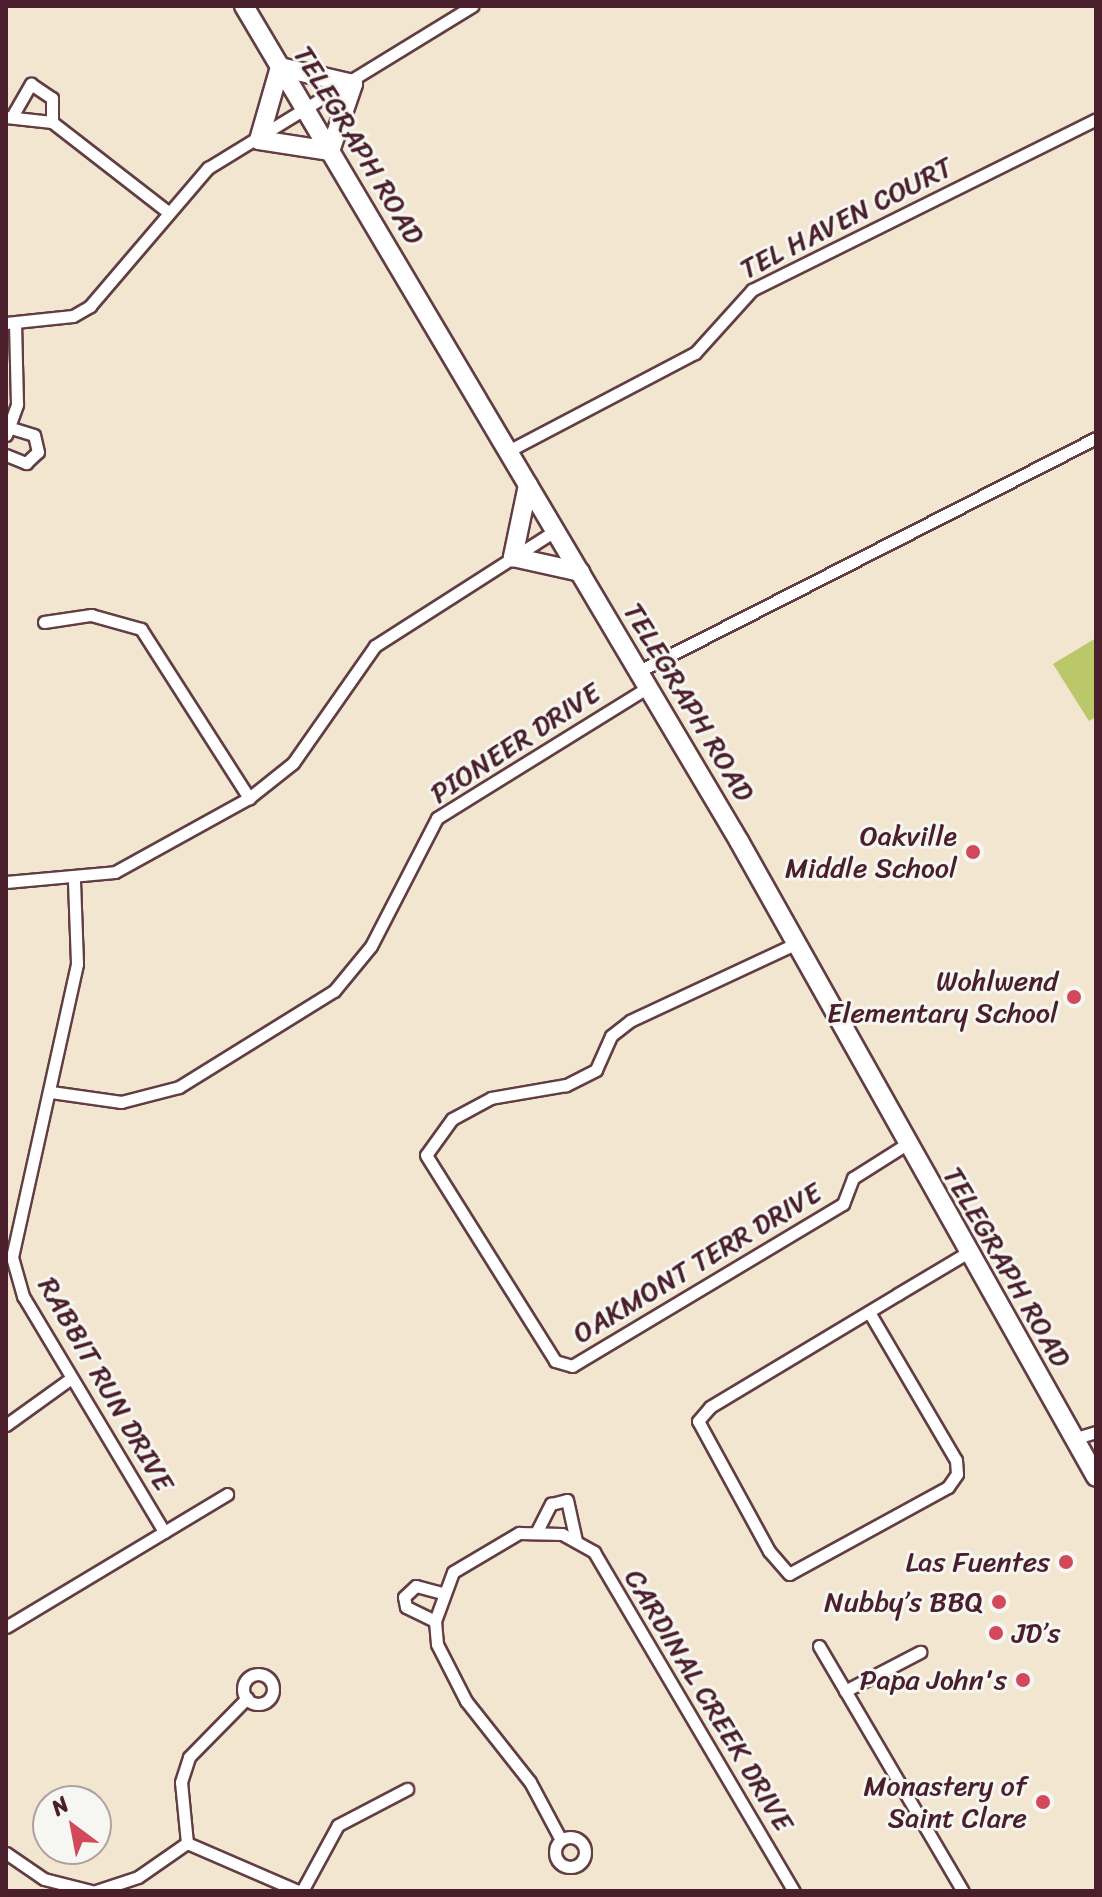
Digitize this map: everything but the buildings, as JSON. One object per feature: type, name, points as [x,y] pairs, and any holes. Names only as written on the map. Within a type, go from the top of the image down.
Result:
[{"type":"main road","name":"TELEGRAPH ROAD","points":[[244,6],[644,679],[797,943],[965,1254],[1096,1477]]},
{"type":"main road","points":[[280,67],[353,84],[330,151],[259,140],[280,67]]},
{"type":"main road","points":[[528,485],[513,557],[580,572]]},
{"type":"street","points":[[6,455],[26,463],[38,452],[34,435],[8,431],[10,323],[73,316],[90,306],[208,168],[353,84],[472,6]]},
{"type":"street","points":[[52,122],[52,98],[31,84],[10,115],[52,122],[168,212]]},
{"type":"street","name":"TEL HAVEN COURT","points":[[508,451],[695,353],[752,290],[1096,119]]},
{"type":"street","name":"PIONEER DRIVE","points":[[51,1092],[121,1102],[179,1087],[334,991],[371,946],[437,818],[644,679],[1096,438]]},
{"type":"street","points":[[6,882],[74,881],[138,862],[249,798],[293,763],[375,646],[555,531]]},
{"type":"street","points":[[44,622],[91,615],[141,629],[249,798]]},
{"type":"street","name":"RABBIT RUN DRIVE","points":[[74,881],[77,964],[12,1257],[23,1296],[164,1532]]},
{"type":"street","name":"OAKMONT TERR DRIVE","points":[[797,943],[630,1021],[611,1036],[596,1070],[566,1085],[491,1098],[452,1119],[426,1155],[555,1361],[572,1366],[843,1204],[853,1178],[905,1145]]},
{"type":"street","points":[[869,1312],[956,1460],[957,1474],[948,1487],[789,1574],[761,1538],[698,1421],[869,1312],[965,1254]]},
{"type":"street","points":[[6,1425],[70,1379]]},
{"type":"street","points":[[1073,1439],[1096,1432]]},
{"type":"street","points":[[6,1627],[227,1494]]},
{"type":"street","points":[[536,1533],[551,1504],[567,1500],[575,1510],[576,1541],[536,1533],[497,1541],[473,1556],[442,1593],[435,1621],[448,1674],[530,1782],[561,1840]]},
{"type":"street","name":"CARDINAL CREEK DRIVE","points":[[576,1541],[594,1552],[794,1891]]},
{"type":"street","points":[[435,1621],[406,1607],[404,1597],[416,1586],[442,1593]]},
{"type":"street","points":[[819,1646],[963,1891]]},
{"type":"street","points":[[845,1691],[920,1652]]},
{"type":"street","points":[[187,1843],[181,1782],[189,1757],[247,1698]]},
{"type":"street","points":[[187,1843],[300,1891],[338,1825],[407,1789]]},
{"type":"street","points":[[6,1853],[44,1879],[93,1891],[138,1877],[187,1843]]},
{"type":"green space","points":[[1096,638],[1096,717],[1089,721],[1053,664]]},
{"type":"place","name":"Oakville Middle School","points":[[973,852]]},
{"type":"place","name":"Wohlwend Elementary School","points":[[1074,997]]},
{"type":"place","name":"Las Fuentes","points":[[1066,1562]]},
{"type":"place","name":"Nubby’s BBQ","points":[[999,1602]]},
{"type":"place","name":"JD’s","points":[[996,1633]]},
{"type":"place","name":"Papa John's","points":[[1023,1680]]},
{"type":"place","name":"Monastery of Saint Clare","points":[[1043,1802]]}]
